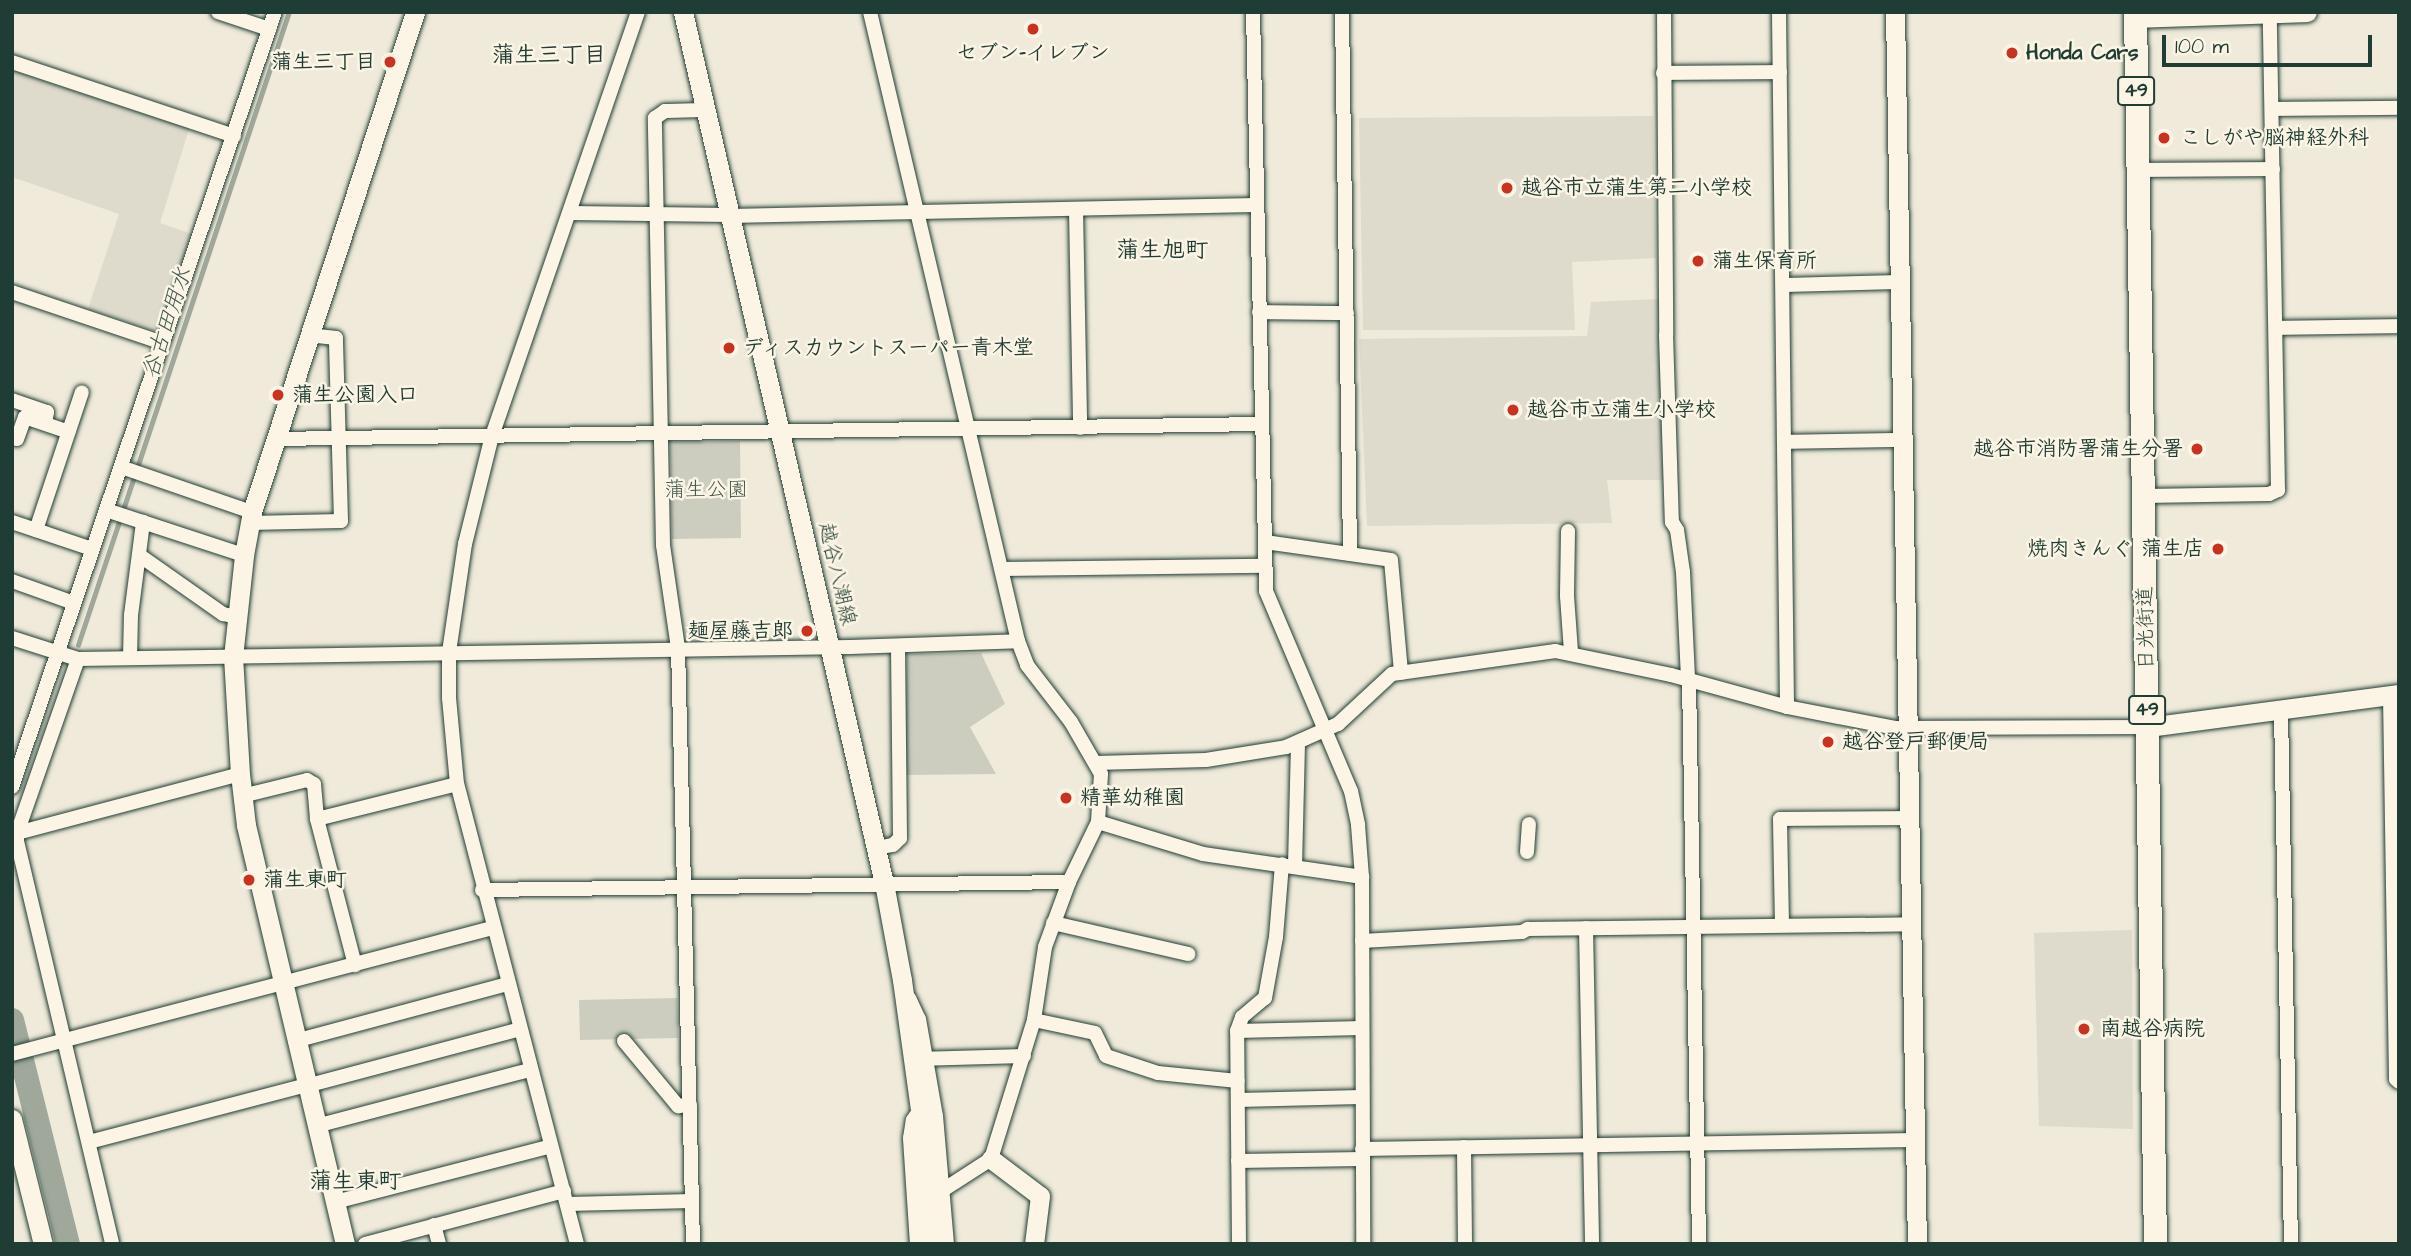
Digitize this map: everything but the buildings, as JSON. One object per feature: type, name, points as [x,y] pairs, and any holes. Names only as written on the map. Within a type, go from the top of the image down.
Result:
[{"type":"main road","name":"日光街道","points":[[2135,15],[2155,1244]]},
{"type":"street","points":[[218,12],[269,29]]},
{"type":"street","points":[[12,787],[275,12]]},
{"type":"street","points":[[345,1244],[253,863],[242,796],[233,657],[251,517],[274,439],[415,12]]},
{"type":"street","points":[[577,1244],[482,890],[457,784],[449,698],[449,652],[462,557],[492,436],[638,12]]},
{"type":"street","name":"越谷八潮線","points":[[683,12],[877,848],[920,1058],[920,1110],[931,1244]]},
{"type":"street","points":[[870,12],[970,426],[1018,641],[1027,664],[1071,722],[1101,774],[1098,822],[1069,882],[1044,951],[1034,1020],[991,1160],[943,1190]]},
{"type":"street","points":[[1253,12],[1265,591],[1351,792],[1362,855],[1364,1050],[1360,1097],[1363,1244]]},
{"type":"street","points":[[1342,12],[1350,554]]},
{"type":"street","points":[[1664,12],[1672,522],[1677,530],[1683,572],[1688,680],[1699,1244]]},
{"type":"street","points":[[1779,12],[1787,707]]},
{"type":"street","points":[[1895,12],[1917,1244]]},
{"type":"street","points":[[2135,15],[2307,12]]},
{"type":"street","points":[[2144,496],[2269,494],[2278,490],[2270,13]]},
{"type":"street","points":[[12,62],[234,136]]},
{"type":"street","points":[[1663,73],[1780,72]]},
{"type":"street","points":[[2273,109],[2399,108]]},
{"type":"street","points":[[693,1244],[678,648],[663,545],[655,118],[665,111],[705,110]]},
{"type":"street","points":[[2139,170],[2273,169]]},
{"type":"street","points":[[570,213],[729,215],[1255,205]]},
{"type":"street","points":[[1076,210],[1080,428]]},
{"type":"street","points":[[1783,285],[1900,282]]},
{"type":"street","points":[[12,292],[163,343]]},
{"type":"street","points":[[1259,312],[1347,313]]},
{"type":"street","points":[[2276,328],[2399,326]]},
{"type":"street","points":[[121,467],[251,517],[341,521],[336,338],[308,335]]},
{"type":"street","points":[[36,530],[82,392]]},
{"type":"street","points":[[12,400],[47,412],[45,423]]},
{"type":"street","points":[[12,438],[17,439],[25,417],[69,432]]},
{"type":"street","points":[[274,439],[780,432],[970,426],[1080,428],[1261,424]]},
{"type":"street","points":[[1784,442],[1902,440]]},
{"type":"street","points":[[106,510],[244,555]]},
{"type":"street","points":[[12,522],[92,549]]},
{"type":"street","points":[[130,658],[131,615],[142,522]]},
{"type":"street","points":[[1568,531],[1567,596],[1571,652]]},
{"type":"street","points":[[1265,542],[1391,561],[1401,673]]},
{"type":"street","points":[[139,555],[223,614],[237,617]]},
{"type":"street","points":[[1002,569],[1265,566]]},
{"type":"street","points":[[12,582],[75,603]]},
{"type":"street","points":[[12,638],[79,659],[898,646],[1018,641]]},
{"type":"street","points":[[877,848],[893,845],[900,838],[898,646]]},
{"type":"street","points":[[1096,763],[1206,760],[1298,744],[1326,732],[1392,674],[1555,651],[1571,652],[1849,721],[1908,729],[2148,727],[2394,695],[2396,1079],[2399,1082]]},
{"type":"street","points":[[79,659],[17,833],[112,1244]]},
{"type":"street","points":[[2281,710],[2291,1244]]},
{"type":"street","points":[[1239,1244],[1237,1031],[1242,1017],[1265,998],[1289,865],[1298,744]]},
{"type":"street","points":[[17,833],[240,774]]},
{"type":"street","points":[[242,796],[307,780],[314,784],[317,819],[355,965]]},
{"type":"street","points":[[317,819],[457,784]]},
{"type":"street","points":[[1782,925],[1780,820],[1910,818]]},
{"type":"street","points":[[1098,822],[1203,854],[1362,877]]},
{"type":"street","points":[[1527,852],[1529,824]]},
{"type":"street","points":[[482,890],[1069,882]]},
{"type":"street","points":[[1053,923],[1188,954]]},
{"type":"street","points":[[1362,941],[1522,932],[1528,929],[1912,924]]},
{"type":"street","points":[[12,1055],[492,928]]},
{"type":"street","points":[[1586,928],[1592,1244]]},
{"type":"street","points":[[295,1041],[508,984]]},
{"type":"street","points":[[1034,1020],[1095,1033],[1106,1056],[1158,1073],[1238,1081]]},
{"type":"street","points":[[1237,1031],[1362,1028]]},
{"type":"street","points":[[89,1142],[520,1029]]},
{"type":"street","points":[[624,1041],[678,1105],[690,1105]]},
{"type":"street","points":[[947,1244],[943,1190],[920,1058],[1024,1056]]},
{"type":"street","points":[[316,1126],[530,1070]]},
{"type":"street","points":[[1238,1100],[1360,1097]]},
{"type":"street","points":[[917,1244],[910,1138],[913,1120],[920,1110]]},
{"type":"street","points":[[13,1129],[43,1244]]},
{"type":"street","points":[[1238,1161],[1464,1147],[1915,1140]]},
{"type":"street","points":[[335,1202],[551,1146]]},
{"type":"street","points":[[1464,1147],[1465,1244]]},
{"type":"street","points":[[991,1160],[1040,1196],[1034,1244]]},
{"type":"street","points":[[365,1244],[434,1225],[566,1197],[692,1201]]},
{"type":"street","points":[[434,1225],[439,1244]]},
{"type":"shaded area","points":[[12,64],[190,126],[160,223],[192,234],[158,332],[88,309],[119,214],[12,177]]},
{"type":"shaded area","name":"越谷市立蒲生第二小学校","points":[[1653,116],[1656,258],[1572,262],[1575,330],[1363,330],[1359,118]]},
{"type":"shaded area","name":"越谷市立蒲生小学校","points":[[1659,299],[1666,480],[1607,480],[1612,523],[1367,526],[1359,339],[1587,336],[1591,302]]},
{"type":"shaded area","name":"南越谷病院","points":[[2132,930],[2133,1129],[2039,1126],[2034,933]]},
{"type":"green space","name":"蒲生公園","points":[[740,441],[741,538],[672,539],[670,442]]},
{"type":"green space","points":[[981,653],[1005,704],[970,727],[996,774],[905,775],[907,654]]},
{"type":"green space","points":[[677,998],[678,1038],[580,1040],[579,1000]]},
{"type":"waterway","name":"谷古田用水","points":[[78,645],[289,12]]},
{"type":"waterway","points":[[12,1020],[68,1244]]},
{"type":"place","name":"セブン-イレブン","points":[[1033,29]]},
{"type":"place","name":"Honda Cars","points":[[2012,53]]},
{"type":"place","name":"蒲生三丁目","points":[[390,62]]},
{"type":"place","name":"こしがや脳神経外科","points":[[2164,138]]},
{"type":"place","name":"越谷市立蒲生第二小学校","points":[[1507,188]]},
{"type":"place","name":"蒲生保育所","points":[[1698,261]]},
{"type":"place","name":"ディスカウントスーパー青木堂","points":[[729,348]]},
{"type":"place","name":"蒲生公園入口","points":[[278,395]]},
{"type":"place","name":"越谷市立蒲生小学校","points":[[1513,410]]},
{"type":"place","name":"越谷市消防署蒲生分署","points":[[2197,449]]},
{"type":"place","name":"焼肉きんぐ 蒲生店","points":[[2218,549]]},
{"type":"place","name":"麺屋藤吉郎","points":[[807,631]]},
{"type":"place","name":"越谷登戸郵便局","points":[[1828,742]]},
{"type":"place","name":"精華幼稚園","points":[[1066,798]]},
{"type":"place","name":"蒲生東町","points":[[249,880]]},
{"type":"place","name":"南越谷病院","points":[[2084,1029]]},
{"type":"district","name":"蒲生三丁目","points":[[549,55]]},
{"type":"district","name":"蒲生旭町","points":[[1162,250]]},
{"type":"district","name":"蒲生東町","points":[[355,1181]]}]
